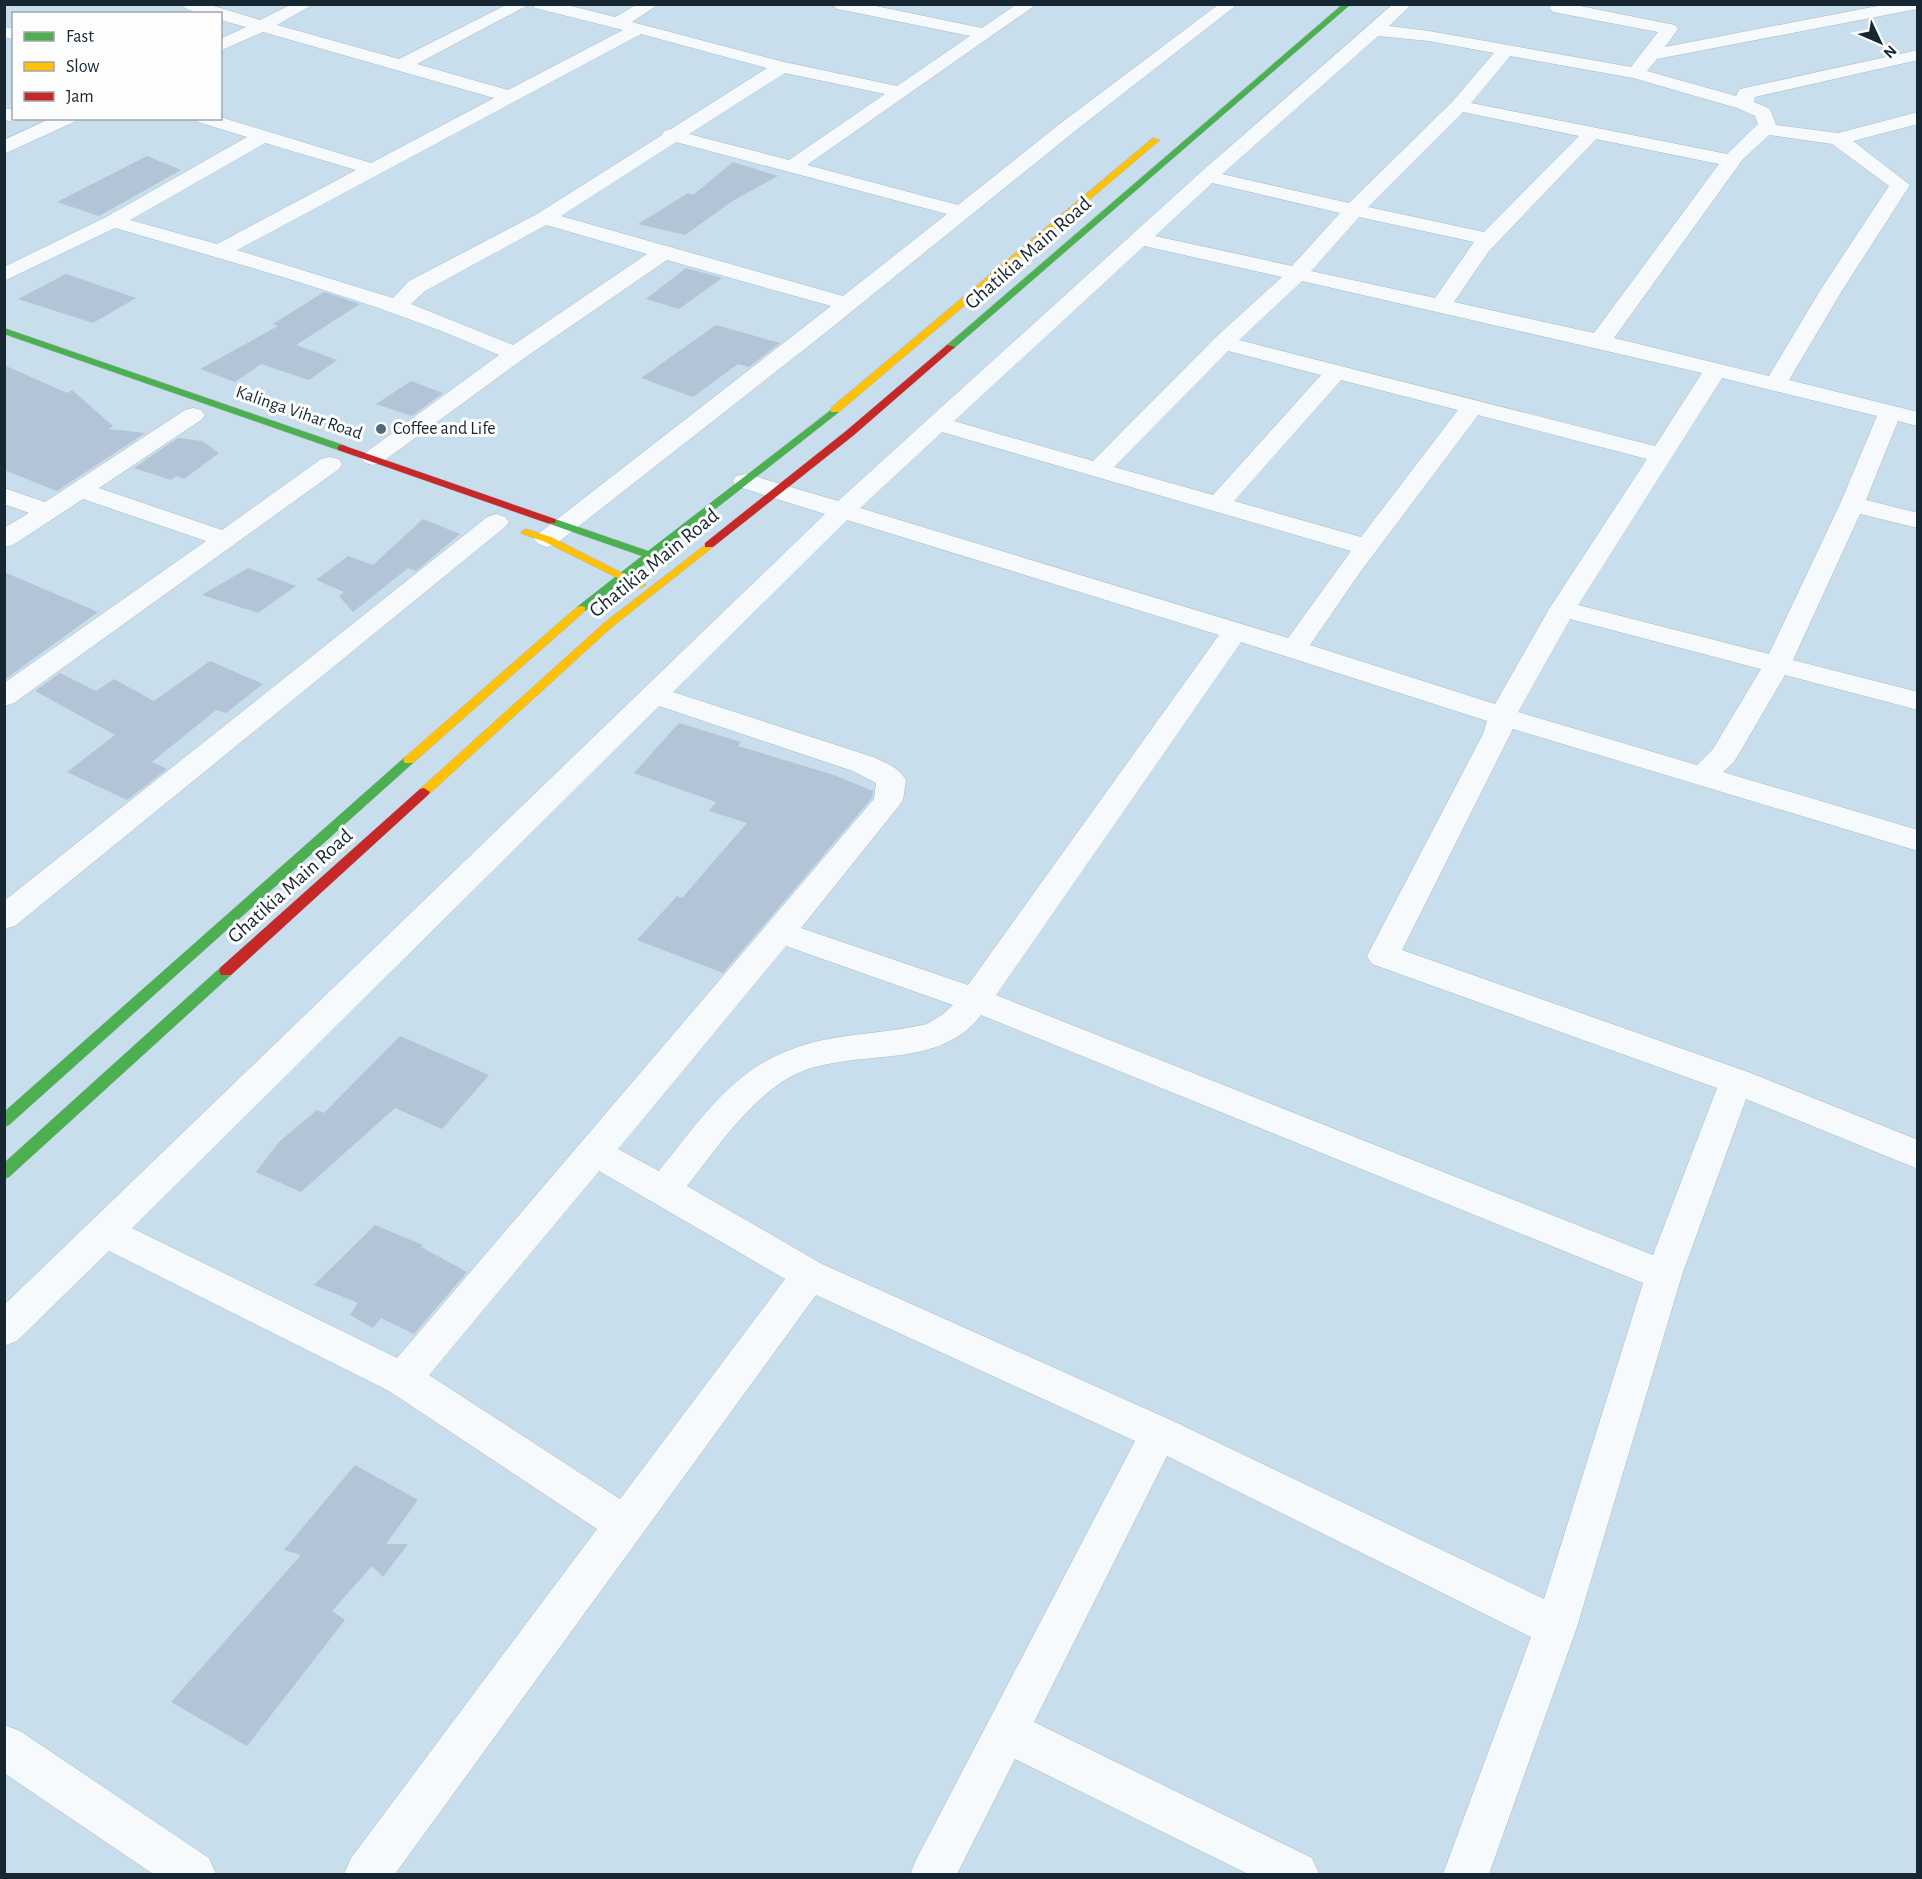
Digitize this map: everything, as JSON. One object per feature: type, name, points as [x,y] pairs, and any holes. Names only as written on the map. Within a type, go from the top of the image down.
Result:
[{"type":"street","points":[[188,4],[214,12]]},
{"type":"street","points":[[222,45],[306,4]]},
{"type":"street","points":[[401,65],[522,4]]},
{"type":"street","points":[[541,4],[782,67],[900,92]]},
{"type":"street","points":[[618,23],[651,4]]},
{"type":"street","points":[[838,4],[985,34]]},
{"type":"street","points":[[790,168],[1029,4]]},
{"type":"street","points":[[547,539],[1068,127],[1230,4]]},
{"type":"street","name":"Ghatikia Main Road","points":[[4,1173],[591,642],[682,566],[850,433],[1348,4]]},
{"type":"street","points":[[4,1330],[841,512],[1208,176],[1404,4]]},
{"type":"street","points":[[1539,4],[1560,6],[1669,29]]},
{"type":"street","points":[[1651,55],[1917,4]]},
{"type":"street","points":[[1652,7],[1669,29]]},
{"type":"street","points":[[222,15],[509,96]]},
{"type":"street","points":[[218,252],[639,28]]},
{"type":"street","points":[[1635,73],[1669,29]]},
{"type":"street","points":[[1375,30],[1429,36],[1635,73],[1744,104],[1762,113],[1767,124],[1765,129],[1732,161],[1600,341]]},
{"type":"street","points":[[1098,469],[1223,343],[1296,275],[1355,209],[1459,106],[1505,51]]},
{"type":"street","points":[[1744,104],[1746,93],[1917,55]]},
{"type":"street","points":[[397,306],[417,286],[544,218],[671,135],[782,67]]},
{"type":"street","points":[[1459,106],[1732,161]]},
{"type":"street","points":[[1765,129],[1838,139],[1917,118]]},
{"type":"street","points":[[40,120],[59,122]]},
{"type":"street","points":[[211,120],[372,169]]},
{"type":"street","points":[[4,148],[59,122]]},
{"type":"street","name":"Ghatikia Main Road","points":[[4,1121],[575,613],[820,422],[1168,131]]},
{"type":"street","points":[[1441,306],[1489,239],[1592,133]]},
{"type":"street","points":[[671,135],[962,212]]},
{"type":"street","points":[[4,275],[113,220],[263,136]]},
{"type":"street","points":[[1838,139],[1909,182],[1917,196]]},
{"type":"street","points":[[1208,176],[1489,239]]},
{"type":"street","points":[[1775,384],[1832,289],[1909,182]]},
{"type":"street","points":[[544,218],[846,304]]},
{"type":"street","points":[[113,220],[397,306],[461,329],[515,354]]},
{"type":"street","points":[[1141,239],[1600,341],[1917,419]]},
{"type":"street","points":[[373,458],[515,354],[664,252]]},
{"type":"street","name":"Kalinga Vihar Road","points":[[4,331],[682,566]]},
{"type":"street","points":[[1223,343],[1661,455]]},
{"type":"street","points":[[1716,369],[1562,609],[1503,716],[1497,734],[1383,956],[1736,1081],[1917,1155]]},
{"type":"street","points":[[1218,504],[1336,372]]},
{"type":"street","points":[[1294,649],[1366,547],[1472,407]]},
{"type":"street","points":[[1702,776],[1724,755],[1778,664],[1852,504],[1890,413]]},
{"type":"street","points":[[4,540],[190,414]]},
{"type":"street","points":[[936,423],[1366,547]]},
{"type":"street","points":[[4,697],[225,539],[327,462]]},
{"type":"street","points":[[745,481],[1294,649],[1503,716],[1917,841]]},
{"type":"street","points":[[80,489],[225,539]]},
{"type":"street","points":[[4,495],[47,511]]},
{"type":"street","points":[[1852,504],[1917,521]]},
{"type":"street","points":[[4,918],[501,524],[547,539],[621,577],[653,590]]},
{"type":"street","points":[[1562,609],[1917,701]]},
{"type":"street","points":[[664,1190],[736,1102],[756,1082],[779,1068],[815,1053],[923,1038],[955,1024],[975,1000],[1235,631]]},
{"type":"street","points":[[402,1379],[595,1153],[873,821],[888,800],[891,780],[883,773],[863,764],[653,696]]},
{"type":"street","points":[[779,932],[975,1000],[1665,1275]]},
{"type":"street","points":[[1466,1875],[1556,1627],[1665,1275],[1736,1081]]},
{"type":"street","points":[[595,1153],[664,1190],[809,1275],[1159,1433],[1556,1627]]},
{"type":"street","points":[[105,1232],[402,1379],[625,1525]]},
{"type":"street","points":[[367,1875],[809,1275]]},
{"type":"street","points":[[933,1875],[1159,1433]]},
{"type":"street","points":[[1006,1731],[1296,1875]]},
{"type":"street","points":[[4,1747],[193,1875]]},
{"type":"building","points":[[147,156],[181,170],[99,216],[57,202]]},
{"type":"building","points":[[733,162],[778,176],[734,200],[685,235],[638,224],[688,193],[693,195]]},
{"type":"building","points":[[686,268],[722,278],[679,309],[646,299]]},
{"type":"building","points":[[66,274],[136,298],[93,323],[18,299]]},
{"type":"building","points":[[324,292],[360,304],[296,345],[337,360],[309,380],[261,364],[235,382],[200,369],[278,326],[273,324]]},
{"type":"building","points":[[716,325],[780,343],[749,367],[738,364],[693,397],[641,378]]},
{"type":"building","points":[[4,365],[67,393],[72,390],[113,426],[109,429],[145,433],[57,491],[4,470]]},
{"type":"building","points":[[411,381],[443,393],[412,416],[376,404]]},
{"type":"building","points":[[178,438],[202,441],[219,453],[184,479],[176,476],[171,480],[134,468]]},
{"type":"building","points":[[423,519],[460,534],[416,571],[408,568],[353,612],[339,596],[344,592],[316,580],[348,556],[373,565]]},
{"type":"building","points":[[248,568],[296,586],[258,613],[202,595]]},
{"type":"building","points":[[4,572],[98,612],[4,680]]},
{"type":"building","points":[[210,661],[263,684],[226,713],[216,710],[152,762],[167,769],[127,800],[67,772],[115,735],[35,691],[60,673],[96,691],[114,679],[154,701]]},
{"type":"building","points":[[679,723],[741,742],[738,746],[834,775],[873,791],[872,798],[723,973],[637,940],[677,896],[682,898],[747,823],[709,811],[716,802],[634,773]]},
{"type":"building","points":[[400,1036],[489,1075],[442,1129],[395,1108],[301,1192],[256,1172],[279,1142],[317,1110],[324,1113]]},
{"type":"building","points":[[375,1225],[423,1245],[421,1247],[467,1272],[414,1334],[381,1318],[373,1328],[350,1315],[358,1303],[314,1285]]},
{"type":"building","points":[[355,1465],[418,1500],[386,1544],[408,1544],[383,1577],[372,1566],[332,1611],[345,1620],[247,1746],[171,1702],[301,1555],[284,1550]]},
{"type":"traffic: fast","points":[[950,347],[1348,4]]},
{"type":"traffic: fast","points":[[4,331],[342,448]]},
{"type":"traffic: fast","points":[[581,609],[835,410]]},
{"type":"traffic: fast","points":[[551,521],[666,561]]},
{"type":"traffic: fast","points":[[4,1121],[409,760]]},
{"type":"traffic: fast","points":[[4,1173],[226,971]]},
{"type":"traffic: slow","points":[[835,410],[1156,140]]},
{"type":"traffic: slow","points":[[526,532],[547,539],[640,585]]},
{"type":"traffic: slow","points":[[424,792],[608,625],[709,545]]},
{"type":"traffic: slow","points":[[409,760],[581,609]]},
{"type":"traffic: jam","points":[[709,545],[850,433],[950,347]]},
{"type":"traffic: jam","points":[[342,448],[551,521]]},
{"type":"traffic: jam","points":[[226,971],[424,792]]},
{"type":"place","name":"Coffee and Life","points":[[381,429]]}]
